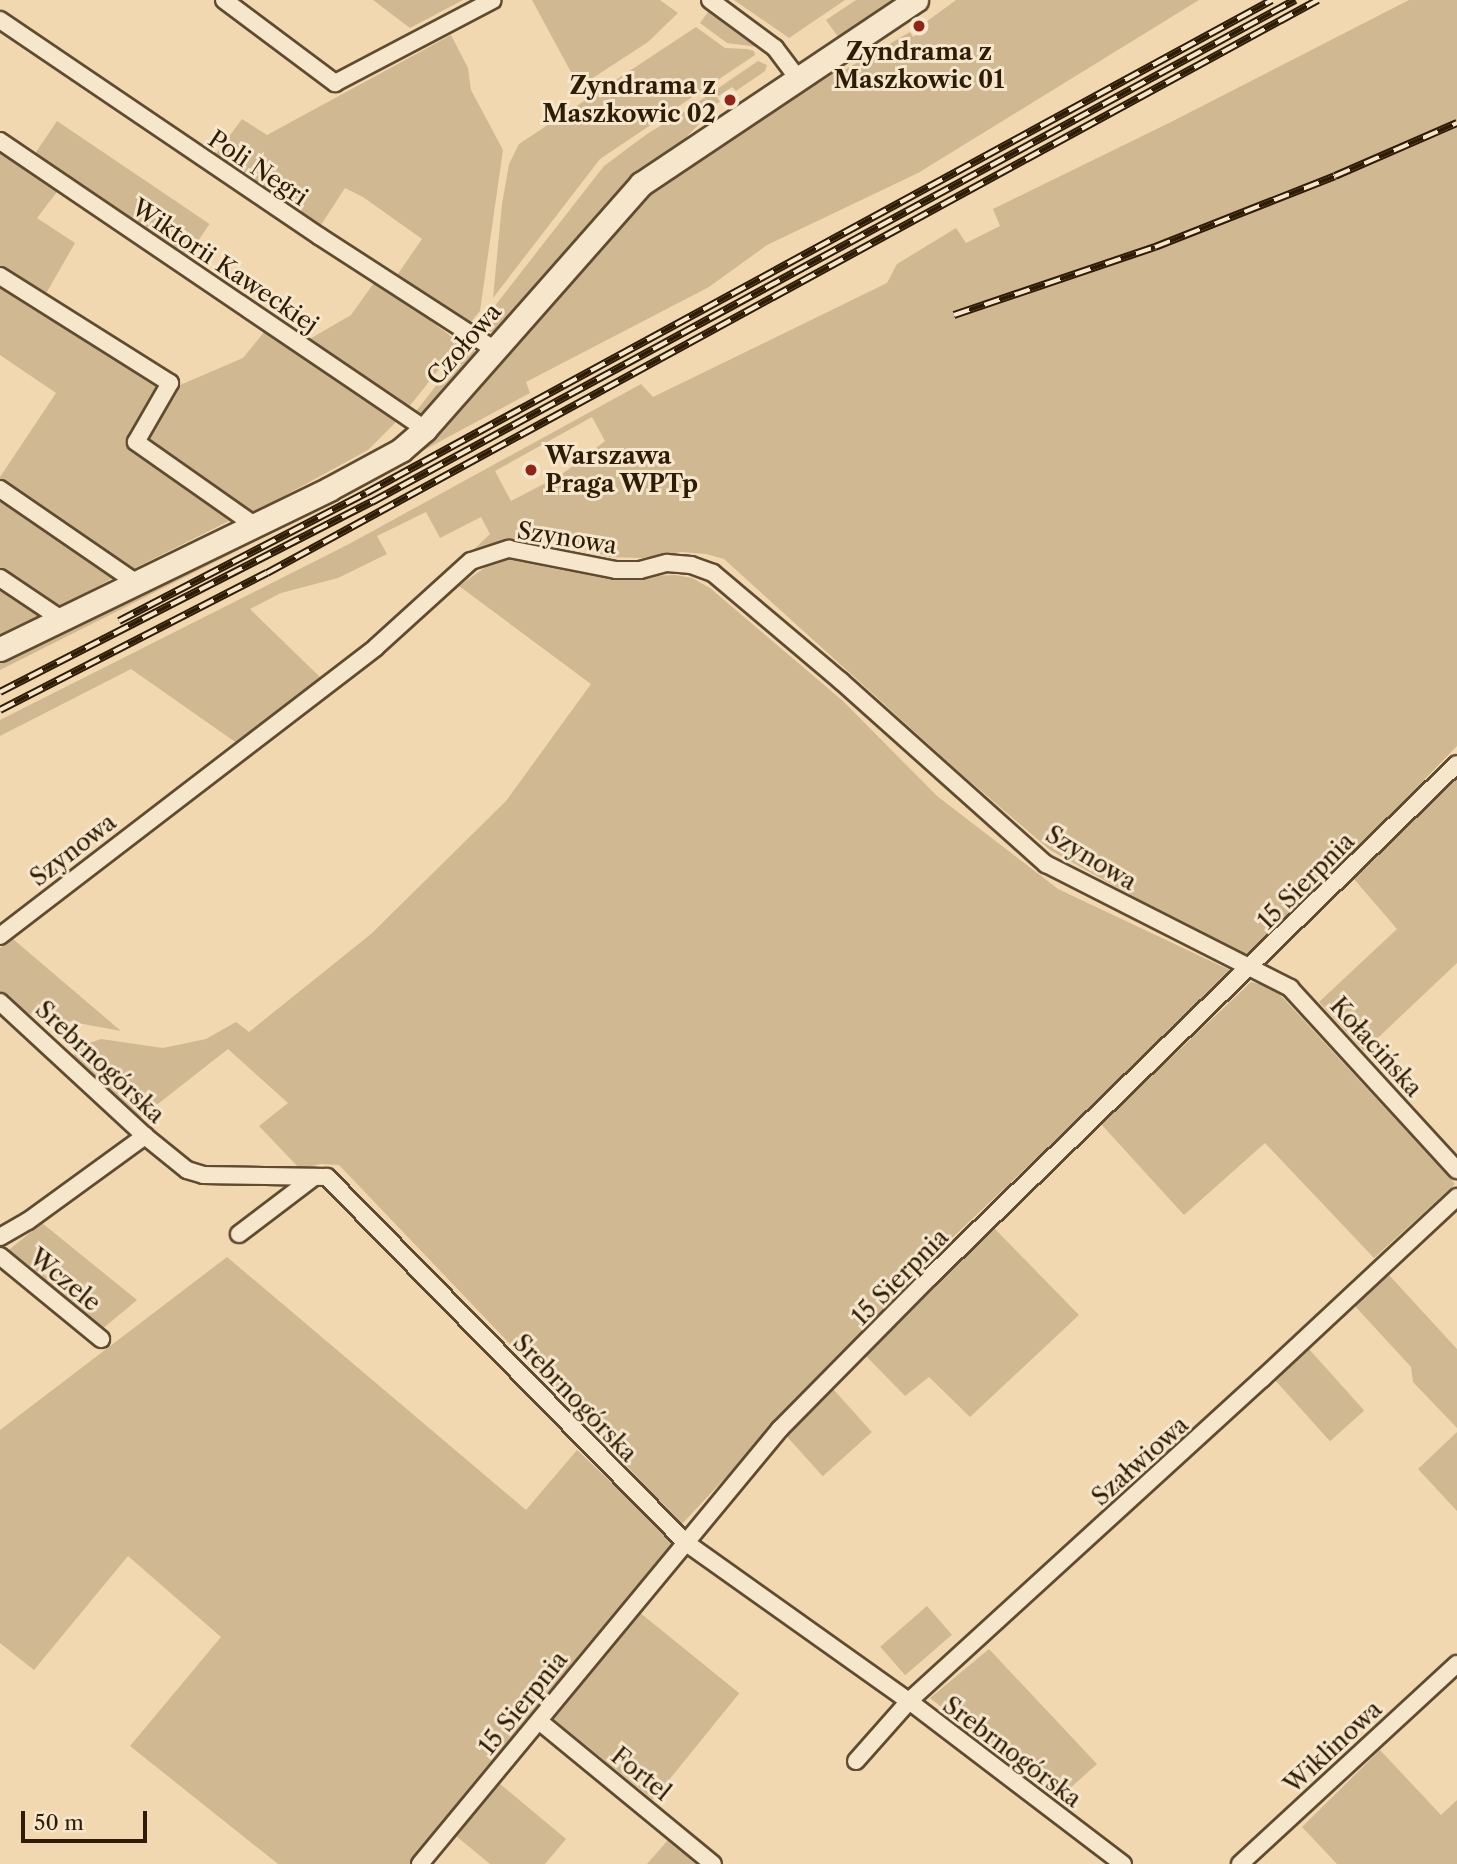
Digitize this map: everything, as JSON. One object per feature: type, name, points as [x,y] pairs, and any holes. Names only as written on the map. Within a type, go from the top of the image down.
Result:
[{"type":"street","points":[[224,0],[335,83],[493,0]]},
{"type":"street","points":[[710,0],[775,48],[798,78]]},
{"type":"street","name":"Czołowa","points":[[0,649],[382,462],[425,429],[641,184],[916,0]]},
{"type":"street","name":"Poli Negri","points":[[0,20],[319,236],[494,349]]},
{"type":"street","name":"Wiktorii Kaweckiej","points":[[0,141],[425,429]]},
{"type":"street","points":[[0,276],[170,383],[136,442],[254,525]]},
{"type":"street","points":[[0,489],[137,583]]},
{"type":"street","name":"Szynowa","points":[[0,936],[376,647],[471,561],[509,549],[616,570],[640,570],[667,563],[691,565],[713,573],[841,681],[1046,864],[1250,969]]},
{"type":"street","points":[[0,578],[61,619]]},
{"type":"street","name":"15 Sierpnia","points":[[420,1864],[780,1429],[930,1278],[1250,969],[1457,764]]},
{"type":"street","name":"Kołacińska","points":[[1250,969],[1293,990],[1457,1170]]},
{"type":"street","name":"Srebrnogórska","points":[[0,1002],[145,1136],[187,1170],[203,1175],[327,1177],[685,1542],[909,1701],[1123,1864]]},
{"type":"street","points":[[0,1237],[28,1221],[145,1136]]},
{"type":"street","points":[[239,1234],[314,1177]]},
{"type":"street","name":"Szałwiowa","points":[[856,1761],[909,1701],[1253,1388],[1457,1197]]},
{"type":"street","name":"Wczele","points":[[0,1256],[101,1339]]},
{"type":"street","name":"Wiklinowa","points":[[1240,1864],[1457,1664]]},
{"type":"street","name":"Fortel","points":[[538,1720],[713,1864]]},
{"type":"shaded area","points":[[373,0],[463,0],[410,28]]},
{"type":"shaded area","points":[[532,0],[660,0],[678,13],[648,42],[579,87]]},
{"type":"shaded area","points":[[734,0],[845,0],[789,38]]},
{"type":"shaded area","points":[[856,0],[897,0],[839,38],[826,20]]},
{"type":"shaded area","points":[[956,0],[1199,0],[918,173],[767,245],[709,287],[526,382],[530,393],[231,554],[0,670],[0,659],[413,455],[643,195],[831,70],[834,76],[910,32],[913,37],[928,27],[926,22]]},
{"type":"shaded area","points":[[1409,0],[1457,0],[1457,746],[1264,945],[1249,953],[1237,954],[1050,850],[958,771],[724,559],[706,554],[681,552],[642,558],[610,557],[565,543],[513,539],[469,554],[490,534],[481,517],[440,538],[426,512],[377,536],[387,554],[338,578],[281,593],[250,609],[323,680],[241,746],[131,669],[0,736],[0,720],[349,544],[641,384],[653,397],[887,283],[897,264],[956,228],[966,243],[1000,226],[993,209],[1171,122]],"holes":[[[592,417],[605,441],[561,475],[511,501],[495,471]]]},
{"type":"shaded area","points":[[708,12],[713,12],[765,48],[727,43],[700,23]]},
{"type":"shaded area","points":[[696,27],[725,48],[747,49],[754,51],[755,55],[600,159],[493,298],[502,204],[509,164],[519,144]]},
{"type":"shaded area","points":[[451,35],[468,68],[471,90],[503,150],[480,311],[467,327],[393,281],[422,239],[363,197],[345,188],[319,228],[213,158],[242,119],[267,135]]},
{"type":"shaded area","points":[[758,61],[767,65],[765,71],[736,91],[732,87],[717,97],[720,102],[701,111],[698,102]]},
{"type":"shaded area","points":[[689,109],[701,122],[496,331],[482,333],[476,330],[604,166],[647,134]]},
{"type":"shaded area","points":[[57,121],[210,224],[187,257],[35,154]]},
{"type":"shaded area","points":[[0,146],[60,188],[37,218],[75,243],[44,297],[0,269]]},
{"type":"shaded area","points":[[376,280],[460,343],[408,408],[308,340],[351,315]]},
{"type":"shaded area","points":[[0,281],[155,386],[155,396],[127,441],[237,517],[129,571],[0,483],[0,477],[56,393],[0,355]]},
{"type":"shaded area","points":[[269,326],[399,419],[368,450],[251,514],[149,445],[149,433],[180,385],[243,358]]},
{"type":"shaded area","points":[[470,342],[476,355],[427,411],[414,414]]},
{"type":"shaded area","points":[[0,497],[116,576],[57,610],[0,572]]},
{"type":"shaded area","points":[[501,556],[618,577],[675,575],[692,578],[710,588],[843,701],[937,796],[1058,889],[1234,972],[936,1253],[682,1524],[339,1165],[320,1164],[300,1169],[259,1126],[288,1103],[228,1049],[140,1118],[77,1061],[74,1055],[77,1047],[101,1039],[163,1048],[206,1039],[236,1022],[249,1032],[371,934],[506,801],[591,684],[459,586]]},
{"type":"shaded area","points":[[0,585],[37,612],[40,618],[0,638]]},
{"type":"shaded area","points":[[1457,776],[1457,963],[1364,1051],[1319,1002],[1397,929],[1354,879]]},
{"type":"shaded area","points":[[13,939],[121,1031],[29,1014],[0,993],[0,948]]},
{"type":"shaded area","points":[[1251,982],[1273,987],[1455,1184],[1374,1258],[1265,1143],[1184,1215],[1101,1124]]},
{"type":"shaded area","points":[[42,1223],[137,1300],[101,1330],[5,1253]]},
{"type":"shaded area","points":[[994,1228],[1079,1315],[970,1417],[929,1377],[905,1396],[866,1356]]},
{"type":"shaded area","points":[[227,1257],[526,1510],[577,1450],[677,1544],[413,1864],[278,1864],[130,1746],[221,1637],[128,1556],[34,1670],[0,1643],[0,1430]]},
{"type":"shaded area","points":[[1389,1275],[1457,1349],[1457,1428],[1413,1382],[1411,1367],[1354,1305]]},
{"type":"shaded area","points":[[1308,1348],[1364,1410],[1330,1441],[1274,1379]]},
{"type":"shaded area","points":[[833,1389],[872,1432],[823,1476],[784,1433]]},
{"type":"shaded area","points":[[1457,1432],[1457,1511],[1418,1469]]},
{"type":"shaded area","points":[[927,1606],[952,1635],[905,1675],[880,1647]]},
{"type":"shaded area","points":[[639,1612],[739,1693],[653,1800],[553,1718]]},
{"type":"shaded area","points":[[989,1649],[1097,1764],[1058,1799],[930,1698]]},
{"type":"shaded area","points":[[1380,1750],[1441,1815],[1457,1800],[1457,1864],[1337,1864],[1302,1827]]},
{"type":"shaded area","points":[[499,1783],[566,1839],[545,1864],[490,1864],[456,1836]]},
{"type":"shaded area","points":[[668,1840],[697,1864],[647,1864]]},
{"type":"railway","points":[[119,621],[366,493],[1272,0]]},
{"type":"railway","points":[[0,692],[372,502],[1295,0]]},
{"type":"railway","points":[[0,710],[267,573],[1318,0]]},
{"type":"railway","points":[[954,315],[1155,247],[1335,176],[1457,123]]},
{"type":"place","name":"Zyndrama z Maszkowic 01","points":[[919,26]]},
{"type":"place","name":"Zyndrama z Maszkowic 02","points":[[730,100]]},
{"type":"place","name":"Warszawa Praga WPTp","points":[[531,470]]}]
